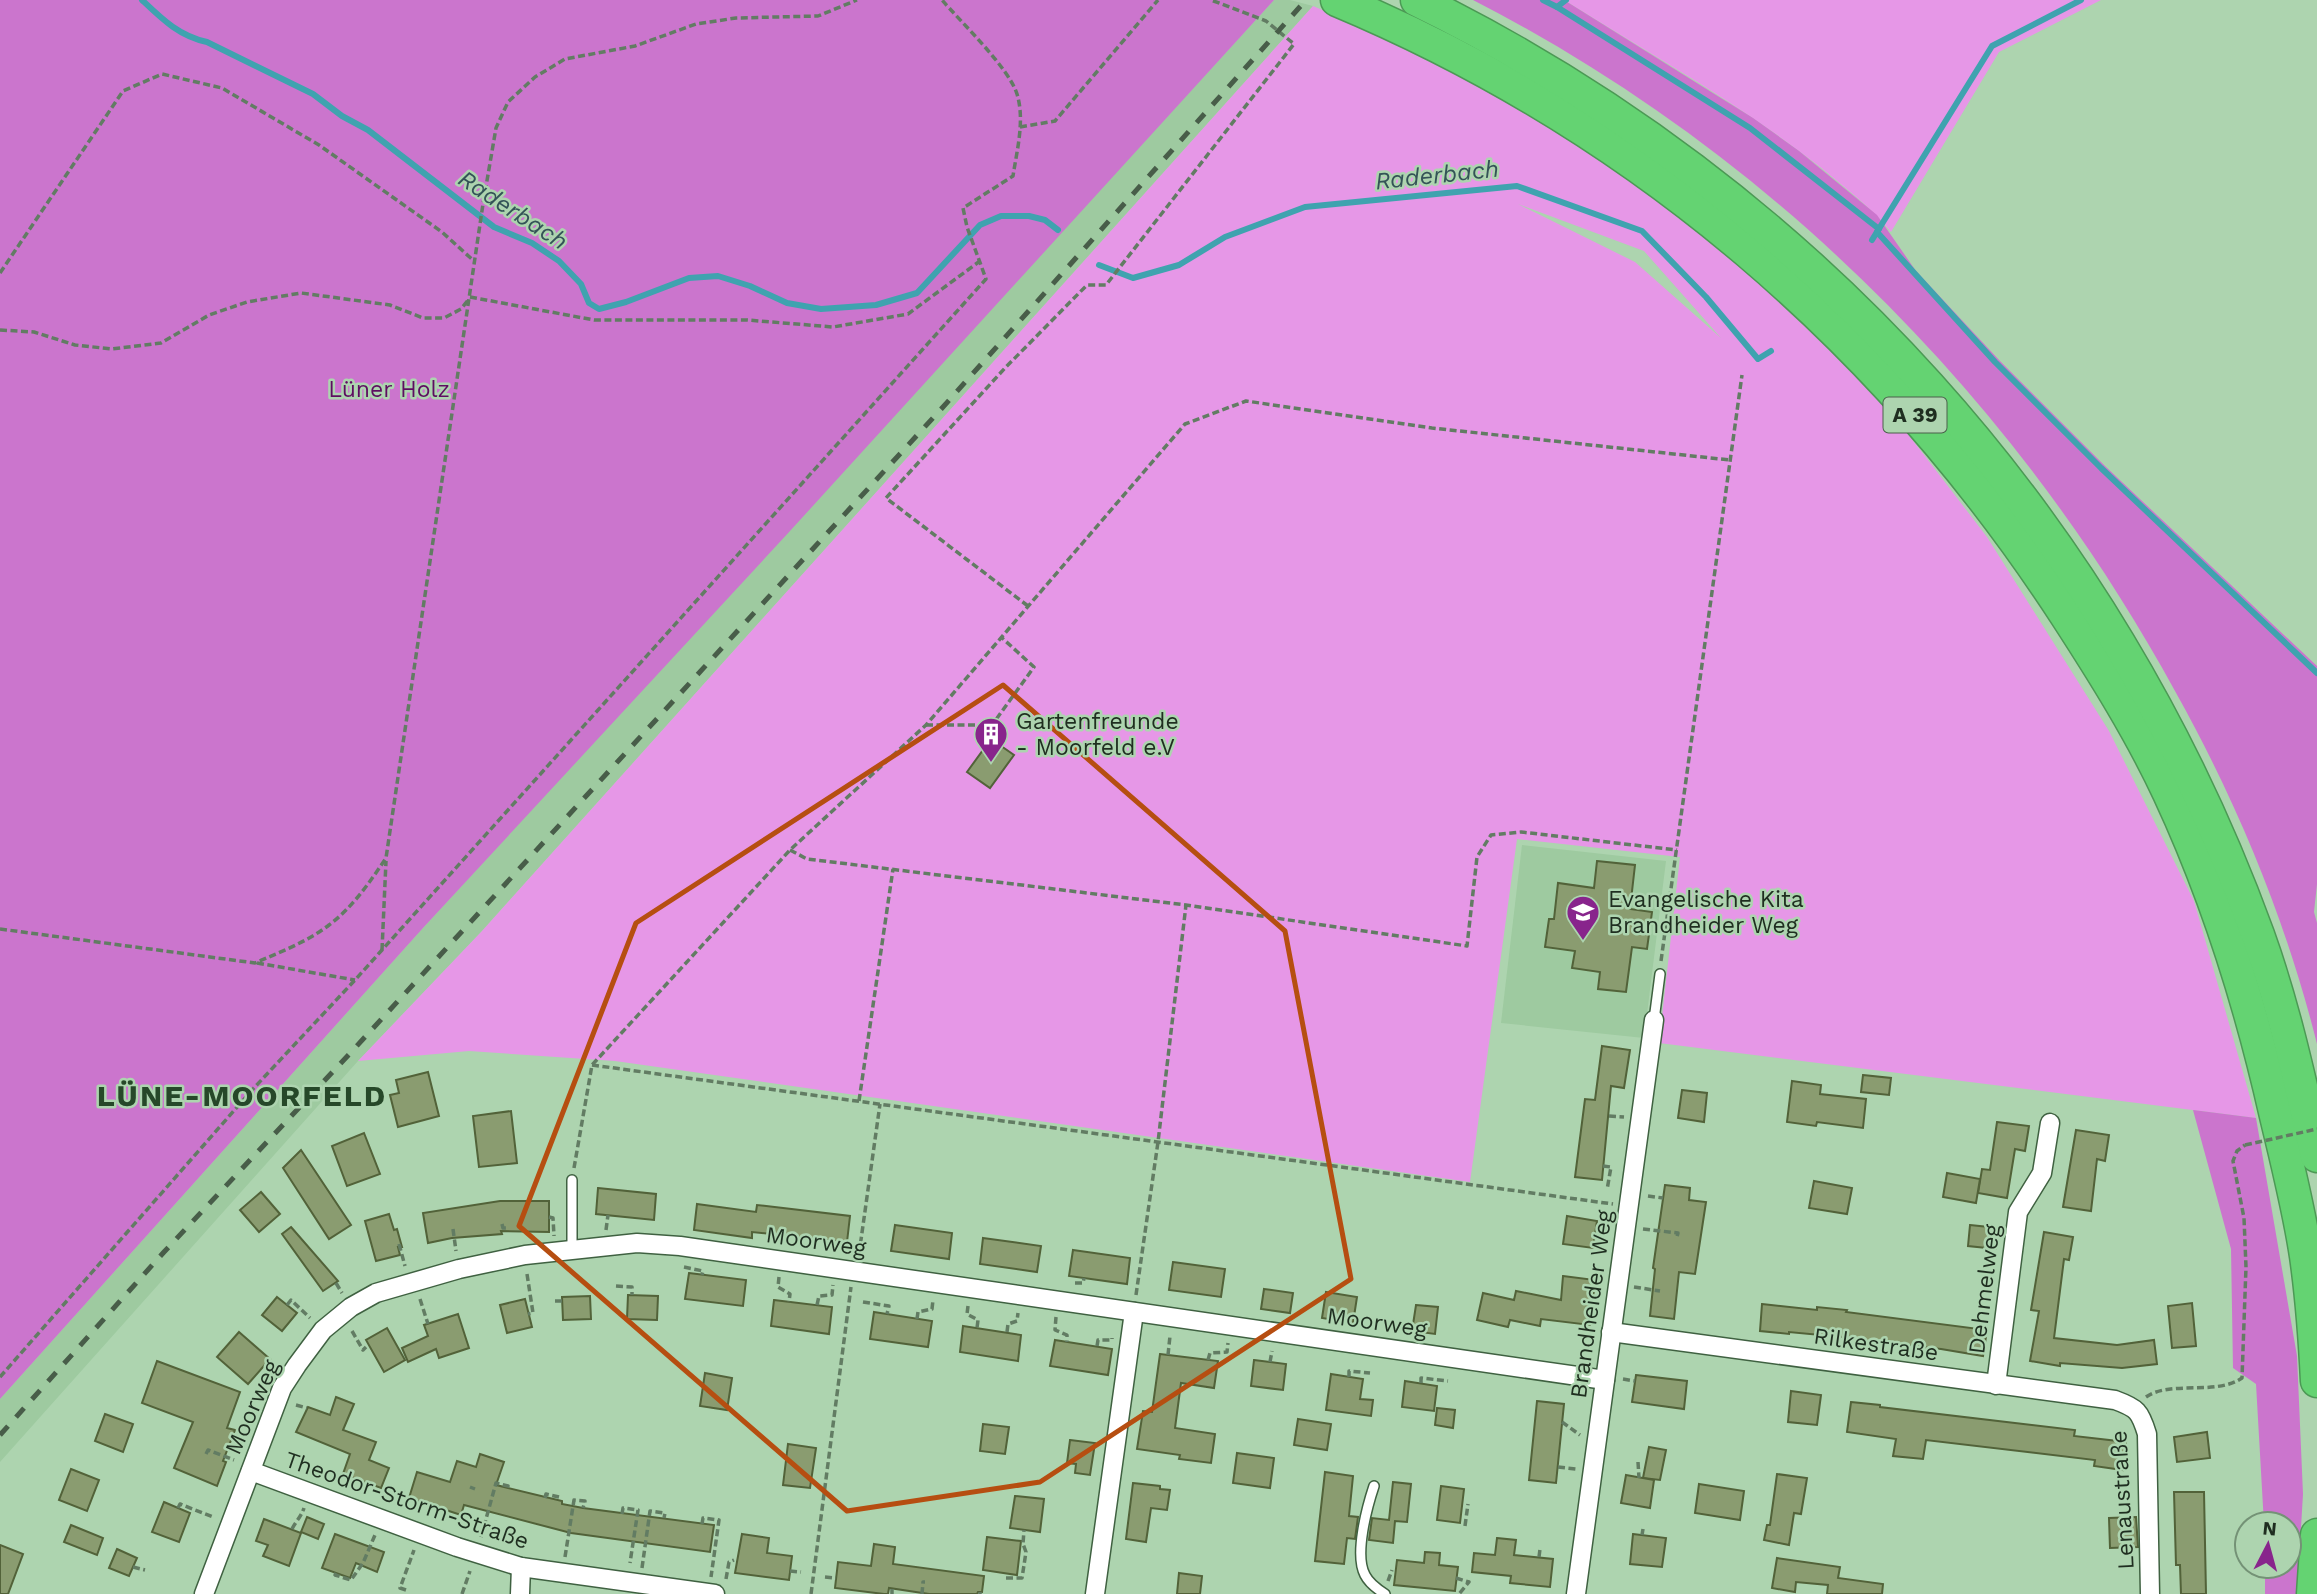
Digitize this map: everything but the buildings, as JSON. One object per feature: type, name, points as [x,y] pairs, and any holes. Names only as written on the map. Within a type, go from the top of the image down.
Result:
[{"type":"highway","name":"A 39","points":[[1337,0],[1408,31],[1547,105],[1635,163],[1720,227],[1804,301],[1881,378],[1950,456],[2016,541],[2095,660],[2147,750],[2168,791],[2210,890],[2257,1038],[2291,1178],[2305,1255],[2317,1381]]},
{"type":"highway","name":"A 39","points":[[1417,0],[1516,52],[1601,104],[1693,168],[1736,202],[1824,279],[1885,338],[1937,393],[2010,482],[2069,563],[2122,646],[2199,791],[2259,939],[2287,1031],[2317,1156]]},
{"type":"highway","points":[[2313,1594],[2317,1535]]},
{"type":"street","name":"Brandheider Weg","points":[[1576,1594],[1654,1020]]},
{"type":"street","name":"Dehmelweg","points":[[1996,1385],[2018,1212],[2042,1173],[2050,1123]]},
{"type":"street","name":"Moorweg","points":[[204,1594],[282,1388],[323,1330],[343,1313],[376,1293],[525,1255],[637,1243],[680,1246],[1605,1380]]},
{"type":"street","points":[[1095,1594],[1125,1310]]},
{"type":"street","name":"Rilkestraße","points":[[1611,1332],[2115,1400],[2133,1406]]},
{"type":"street","name":"Lenaustraße","points":[[2133,1406],[2142,1416],[2147,1434],[2150,1594]]},
{"type":"street","name":"Theodor-Storm-Straße","points":[[251,1469],[381,1520],[477,1554],[521,1566],[709,1593],[720,1589]]},
{"type":"street","points":[[520,1594],[521,1566]]},
{"type":"lane","points":[[1654,1020],[1660,974]]},
{"type":"lane","points":[[572,1180],[572,1251]]},
{"type":"lane","points":[[1374,1486],[1367,1507],[1361,1561],[1364,1574],[1385,1594]]},
{"type":"path","points":[[382,950],[386,859],[483,204],[496,128],[508,102],[535,77],[565,59],[635,46],[696,24],[736,19],[818,16],[857,0]]},
{"type":"path","points":[[0,1377],[253,1089],[355,980],[986,279],[963,208],[1013,176],[1020,127],[1017,95],[1008,75],[942,0]]},
{"type":"path","points":[[1020,127],[1055,121],[1158,0]]},
{"type":"path","points":[[1028,606],[886,498],[1005,368],[1087,285],[1106,285],[1294,44],[1266,21],[1211,0]]},
{"type":"path","points":[[0,273],[123,91],[162,74],[222,88],[319,145],[442,232],[475,262]]},
{"type":"path","points":[[470,297],[594,320],[747,320],[833,327],[908,314],[980,261]]},
{"type":"path","points":[[0,330],[34,332],[75,345],[112,349],[161,342],[209,315],[247,302],[301,293],[390,305],[422,318],[444,318],[461,309],[470,297]]},
{"type":"path","points":[[1660,974],[1742,375]]},
{"type":"path","points":[[572,1180],[592,1065],[790,850],[926,725],[1185,424],[1246,401],[1432,428],[1730,460]]},
{"type":"path","points":[[926,725],[992,725],[1034,667],[1001,637]]},
{"type":"path","points":[[790,850],[807,859],[1186,905],[1466,946],[1477,857],[1491,835],[1521,832],[1677,850]]},
{"type":"path","points":[[255,963],[293,946],[329,925],[368,885],[386,859]]},
{"type":"path","points":[[859,1101],[893,869]]},
{"type":"path","points":[[1097,1346],[1098,1340],[1112,1340],[1125,1310],[1158,1142],[1186,905]]},
{"type":"path","points":[[0,929],[255,963],[355,980]]},
{"type":"path","points":[[592,1065],[1629,1206]]},
{"type":"path","points":[[811,1594],[848,1270],[880,1104]]},
{"type":"path","points":[[2133,1406],[2153,1392],[2207,1387],[2236,1382],[2242,1378],[2246,1267],[2244,1218],[2234,1161],[2236,1151],[2245,1145],[2317,1129]]},
{"type":"path","points":[[1603,1166],[1611,1167],[1607,1190]]},
{"type":"path","points":[[1595,1235],[1601,1236],[1604,1216]]},
{"type":"path","points":[[502,1224],[503,1228],[507,1228]]},
{"type":"path","points":[[1626,1227],[1678,1233],[1677,1237]]},
{"type":"path","points":[[399,1244],[428,1324]]},
{"type":"path","points":[[525,1255],[533,1313],[528,1314]]},
{"type":"path","points":[[781,1260],[778,1287],[790,1294],[789,1302]]},
{"type":"path","points":[[817,1306],[818,1296],[832,1295],[848,1270]]},
{"type":"path","points":[[917,1319],[918,1312],[932,1309],[935,1283]]},
{"type":"path","points":[[1618,1285],[1660,1291]]},
{"type":"path","points":[[616,1286],[632,1287],[632,1295]]},
{"type":"path","points":[[970,1288],[967,1314],[978,1320],[978,1328]]},
{"type":"path","points":[[287,1305],[291,1300],[323,1330]]},
{"type":"path","points":[[555,1301],[562,1301]]},
{"type":"path","points":[[1059,1301],[1055,1330],[1067,1335],[1067,1342]]},
{"type":"path","points":[[863,1302],[889,1306],[887,1314]]},
{"type":"path","points":[[343,1313],[363,1350],[366,1348]]},
{"type":"path","points":[[1208,1360],[1210,1353],[1227,1352],[1230,1326]]},
{"type":"path","points":[[1349,1377],[1349,1371],[1370,1373]]},
{"type":"path","points":[[1421,1383],[1421,1378],[1448,1381]]},
{"type":"path","points":[[206,1454],[208,1450],[251,1469]]},
{"type":"path","points":[[1638,1462],[1639,1478]]},
{"type":"path","points":[[462,1594],[477,1554],[496,1483],[508,1486],[507,1488]]},
{"type":"path","points":[[470,1487],[475,1489]]},
{"type":"path","points":[[292,1529],[300,1519],[310,1493]]},
{"type":"path","points":[[545,1498],[546,1494],[559,1497]]},
{"type":"path","points":[[562,1574],[574,1500],[585,1501],[583,1508]]},
{"type":"path","points":[[178,1508],[180,1504],[230,1523]]},
{"type":"path","points":[[1465,1526],[1468,1504]]},
{"type":"path","points":[[622,1514],[623,1508],[638,1510],[633,1583]]},
{"type":"path","points":[[633,1583],[650,1511],[665,1513],[664,1518]]},
{"type":"path","points":[[702,1524],[703,1518],[719,1520],[709,1593]]},
{"type":"path","points":[[336,1573],[335,1575],[351,1580],[363,1563],[381,1520]]},
{"type":"path","points":[[1642,1535],[1643,1529]]},
{"type":"path","points":[[1006,1578],[1022,1578],[1026,1552],[1023,1545],[1024,1530]]},
{"type":"path","points":[[406,1591],[400,1588],[420,1534]]},
{"type":"path","points":[[1539,1557],[1540,1549]]},
{"type":"path","points":[[357,1560],[363,1563]]},
{"type":"path","points":[[720,1589],[729,1562],[734,1560]]},
{"type":"path","points":[[133,1567],[145,1570]]},
{"type":"path","points":[[790,1571],[801,1572]]},
{"type":"path","points":[[825,1577],[836,1578]]},
{"type":"path","points":[[1457,1578],[1469,1582],[1459,1594]]},
{"type":"path","points":[[922,1594],[925,1582]]},
{"type":"highlighted area","points":[[1003,685],[1285,931],[1351,1279],[1040,1482],[847,1511],[519,1226],[636,923]]},
{"type":"shaded area","points":[[1274,0],[1290,0],[1313,6],[482,931],[358,1061],[0,1462],[0,1399],[423,928]]},
{"type":"shaded area","points":[[1564,0],[2101,0],[1999,52],[1891,232],[1857,198],[1790,144],[1727,101]]},
{"type":"shaded area","points":[[1313,6],[1471,74],[1686,210],[1875,391],[1987,537],[2109,731],[2194,901],[2256,1118],[1659,1043],[1680,857],[1517,839],[1470,1182],[615,1061],[469,1051],[358,1061],[482,931]],"holes":[[[1518,204],[1644,251],[1721,338],[1635,262]]]},
{"type":"shaded area","name":"Evangelische Kita Brandheider Weg","points":[[1522,845],[1666,861],[1644,1038],[1501,1023]]},
{"type":"green space","name":"Lüner Holz","points":[[0,0],[1274,0],[790,531],[423,928],[0,1399]]},
{"type":"green space","points":[[1473,0],[1564,0],[1753,118],[1799,151],[1877,215],[1916,271],[2000,361],[2105,466],[2317,666],[2317,884],[2314,912],[2317,923],[2317,1044],[2275,907],[2239,819],[2198,733],[2111,583],[2040,481],[1961,384],[1876,293],[1784,209],[1686,131],[1582,62]]},
{"type":"green space","points":[[2193,1110],[2256,1118],[2297,1356],[2302,1510],[2263,1510],[2256,1384],[2233,1368],[2231,1249]]},
{"type":"green space","points":[[2265,1580],[2298,1580],[2297,1594],[2265,1594]]},
{"type":"waterway","name":"Raderbach","points":[[142,0],[179,31],[313,94],[342,116],[368,130],[494,227],[532,243],[559,261],[581,284],[589,303],[599,309],[626,302],[689,278],[718,276],[750,286],[787,303],[821,309],[876,305],[917,293],[980,225],[1001,216],[1029,216],[1045,220],[1058,230]]},
{"type":"waterway","points":[[1543,0],[1557,7]]},
{"type":"waterway","points":[[1566,0],[1557,7],[1750,128],[1879,229]]},
{"type":"waterway","name":"Raderbach","points":[[1872,240],[1992,46],[2081,0]]},
{"type":"waterway","name":"Raderbach","points":[[1099,265],[1133,278],[1179,265],[1225,237],[1305,207],[1517,186],[1642,231],[1706,297],[1758,359],[1771,351]]},
{"type":"waterway","points":[[1877,232],[1995,362],[2101,468],[2317,673]]},
{"type":"railway","points":[[0,1435],[164,1252],[943,407],[1306,0]]},
{"type":"place","name":"Gartenfreunde - Moorfeld e.V","points":[[991,764]]},
{"type":"place","name":"Evangelische Kita Brandheider Weg","points":[[1583,942]]},
{"type":"district","name":"LÜNE-MOORFELD","points":[[242,1096]]}]
